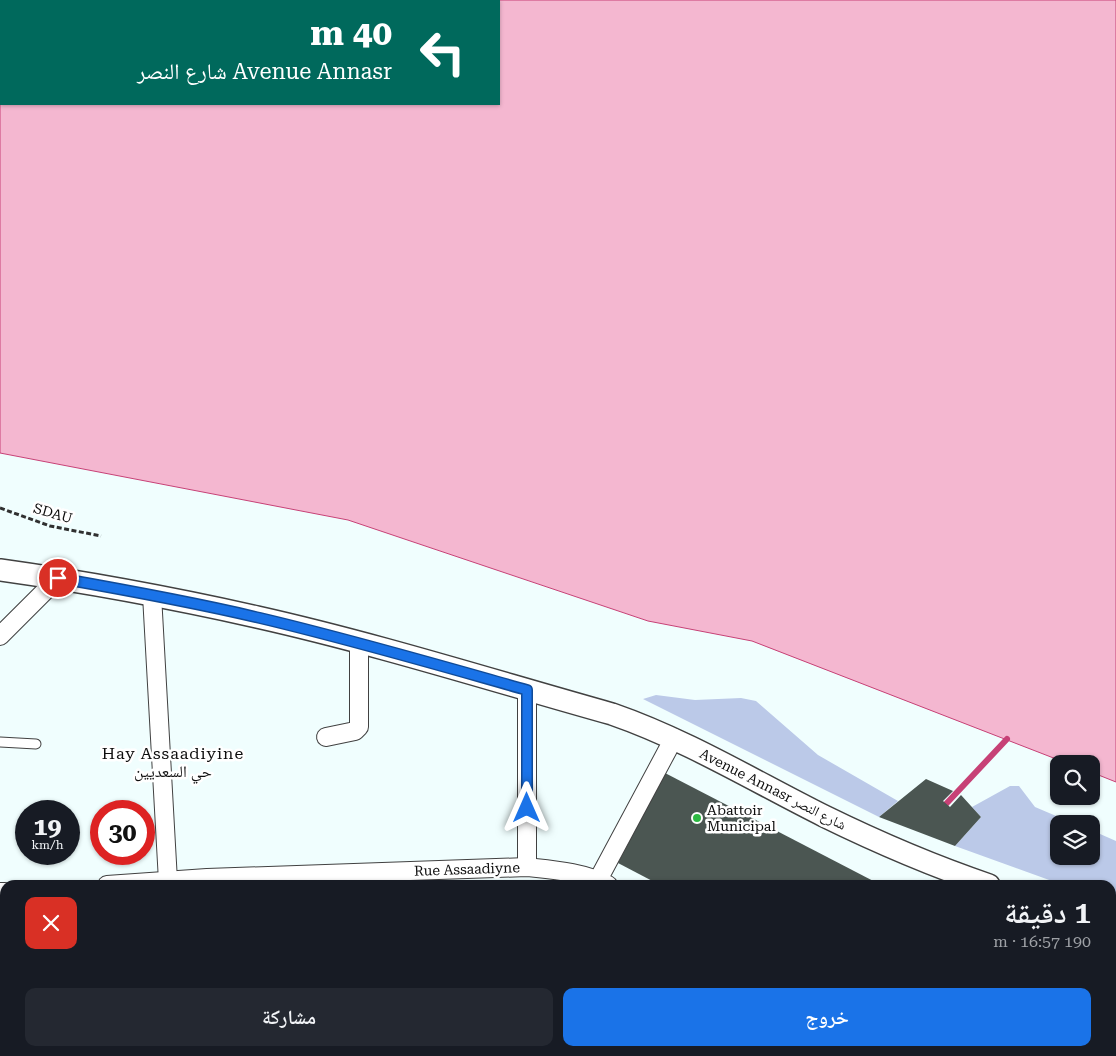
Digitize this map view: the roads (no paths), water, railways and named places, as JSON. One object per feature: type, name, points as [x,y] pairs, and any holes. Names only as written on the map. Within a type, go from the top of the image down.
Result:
[{"type":"street","name":"Avenue Annasr شارع النصر","points":[[0,570],[58,578],[152,595],[259,617],[612,714],[674,738],[897,850],[976,880]]},
{"type":"street","points":[[0,636],[58,578]]},
{"type":"street","points":[[152,595],[168,880]]},
{"type":"street","points":[[326,737],[352,732],[359,727],[359,643]]},
{"type":"street","points":[[527,690],[527,866]]},
{"type":"street","points":[[604,880],[674,738]]},
{"type":"street","name":"Rue Assaadiyne","points":[[247,880],[527,866],[567,879]]},
{"type":"lane","points":[[0,742],[36,744]]},
{"type":"waterway","points":[[946,804],[1007,739]]},
{"type":"place","name":"Abattoir Municipal","points":[[697,818]]},
{"type":"district","name":"Hay Assaadiyine حي السعديين","points":[[173,762]]}]
